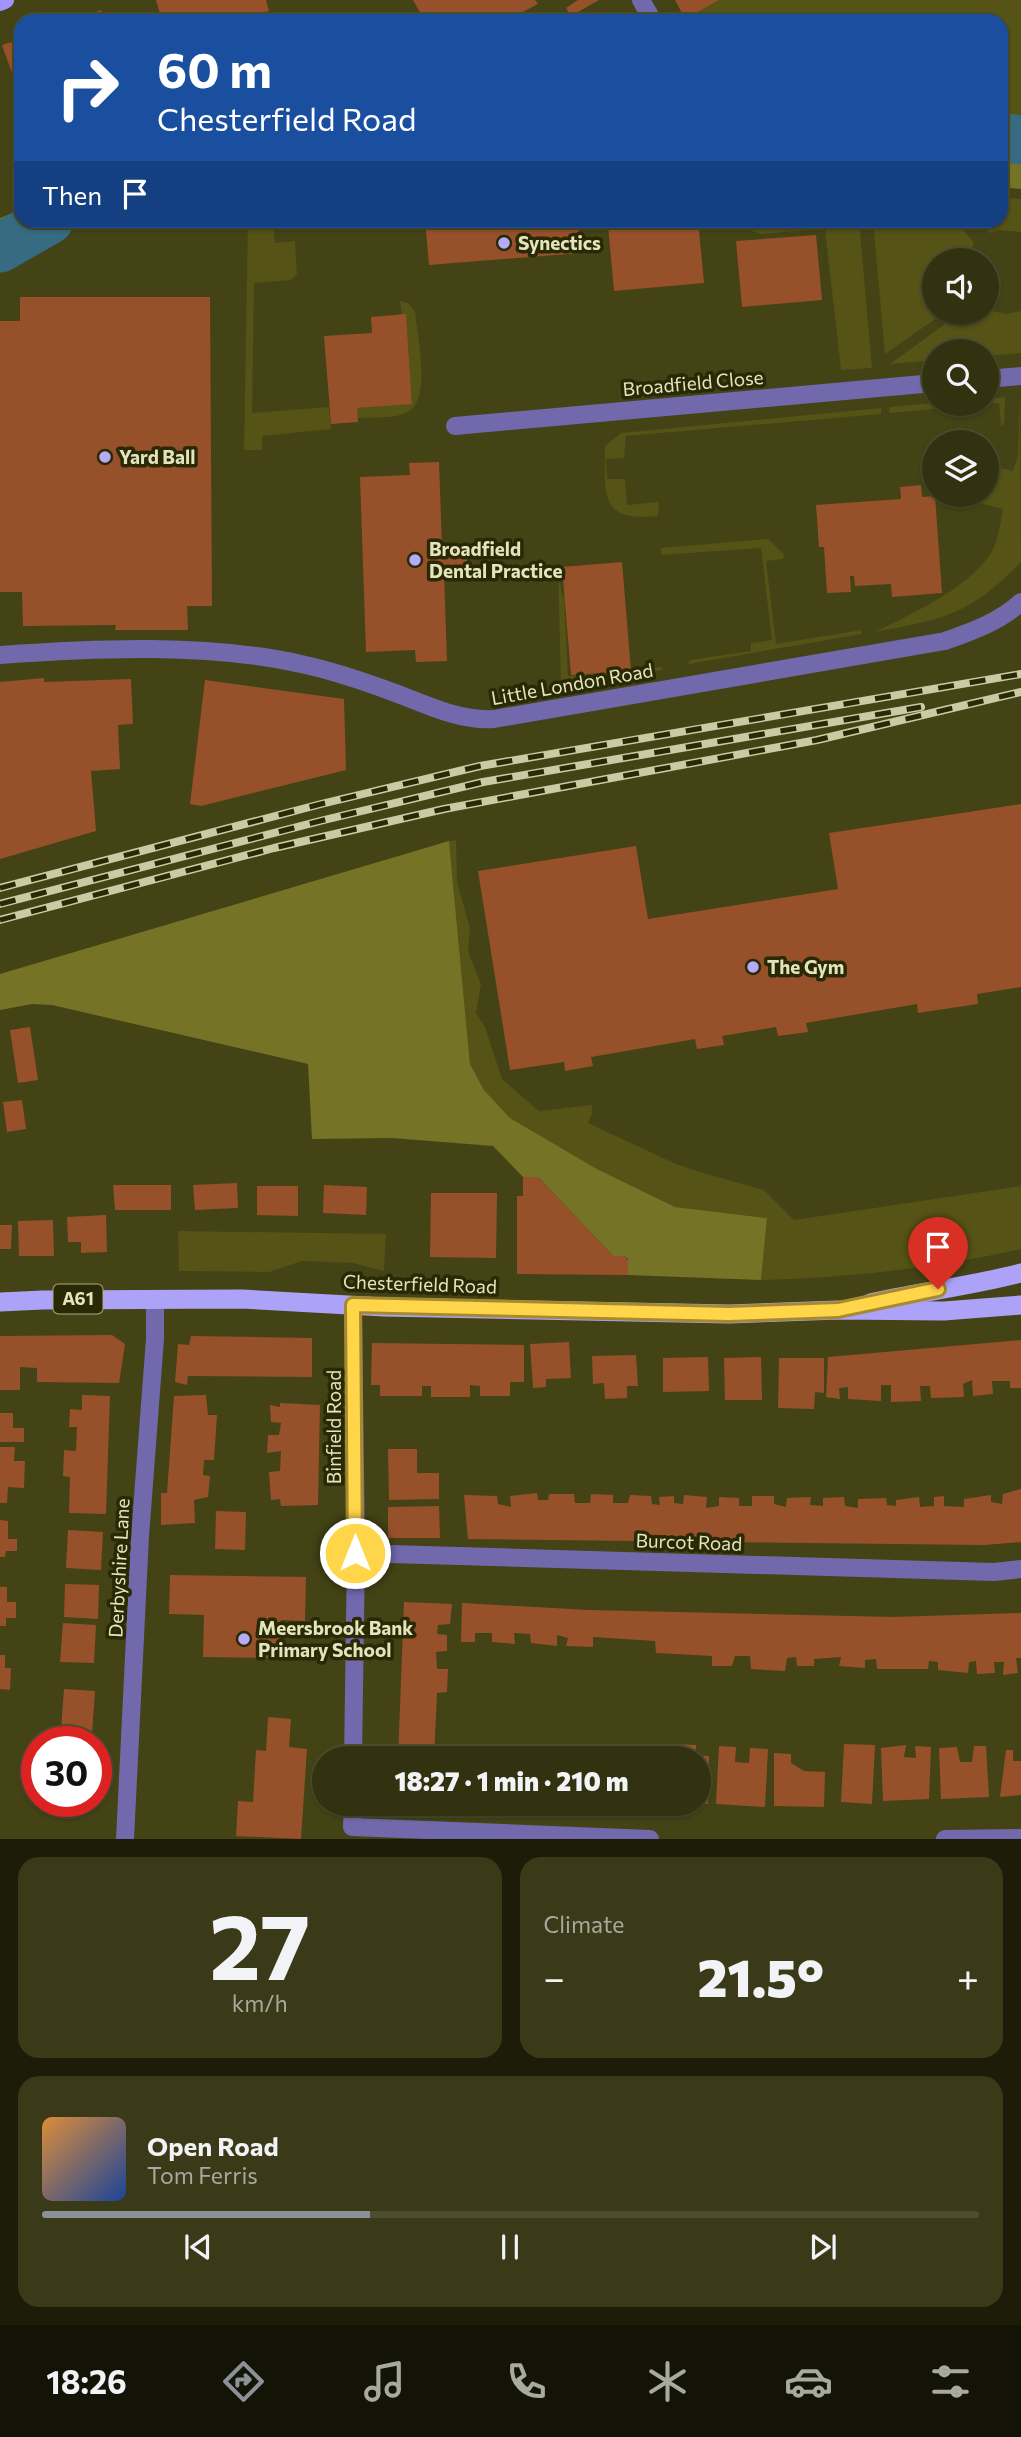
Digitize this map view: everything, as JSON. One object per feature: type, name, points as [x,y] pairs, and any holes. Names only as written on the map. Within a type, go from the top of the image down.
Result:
[{"type":"highway","name":"Chesterfield Road","points":[[838,1310],[1021,1273]]},
{"type":"highway","name":"Chesterfield Road","points":[[0,1302],[242,1299],[353,1305],[729,1314],[838,1310],[944,1311],[1021,1305]]},
{"type":"street","points":[[999,378],[1021,376]]},
{"type":"street","name":"Broadfield Close","points":[[455,426],[922,384]]},
{"type":"street","name":"Little London Road","points":[[0,655],[159,650],[271,658],[353,677],[468,719],[494,719],[945,641],[978,630],[1021,602]]},
{"type":"street","name":"Derbyshire Lane","points":[[125,1839],[140,1536],[155,1339],[155,1299]]},
{"type":"street","name":"Binfield Road","points":[[353,1305],[353,1746]]},
{"type":"street","name":"Burcot Road","points":[[355,1553],[994,1572],[1021,1569]]},
{"type":"street","points":[[352,1816],[352,1827],[650,1839]]},
{"type":"street","points":[[945,1839],[1021,1838]]},
{"type":"shaded area","points":[[717,0],[1021,0],[1021,118],[1008,115],[1008,14],[693,14]]},
{"type":"shaded area","points":[[1008,115],[1021,118],[1021,189],[1008,188]]},
{"type":"shaded area","points":[[1008,198],[1021,199],[1021,232],[999,230],[989,233],[985,228],[1008,228]]},
{"type":"shaded area","points":[[14,213],[14,228],[62,228],[0,256],[0,218]]},
{"type":"shaded area","points":[[248,228],[274,228],[275,243],[295,241],[297,274],[291,280],[254,283],[252,413],[329,407],[331,429],[262,436],[262,450],[244,450]]},
{"type":"shaded area","points":[[745,228],[860,228],[872,368],[841,370],[825,229],[760,234]]},
{"type":"shaded area","points":[[874,228],[962,228],[974,243],[972,248],[922,248],[922,325],[927,325],[885,354]]},
{"type":"shaded area","points":[[400,301],[408,303],[415,311],[421,367],[419,396],[414,406],[406,413],[388,417],[357,418],[357,408],[412,403],[406,315],[402,315]]},
{"type":"shaded area","points":[[1021,311],[1021,353],[999,355],[999,339],[924,339],[944,325],[999,325],[999,313]]},
{"type":"shaded area","points":[[922,341],[922,361],[890,364]]},
{"type":"shaded area","points":[[1005,397],[1004,424],[1001,426],[999,403],[999,398]]},
{"type":"shaded area","points":[[1020,397],[1021,562],[987,593],[955,612],[920,623],[875,632],[952,590],[978,569],[989,556],[995,546],[1003,509],[995,507],[999,507],[999,468],[1013,471],[1018,455]]},
{"type":"shaded area","points":[[922,404],[922,410],[890,413],[889,407]]},
{"type":"shaded area","points":[[881,408],[881,414],[626,436],[624,458],[606,459],[607,479],[625,479],[627,505],[659,502],[658,516],[638,517],[624,514],[609,502],[605,478],[605,446],[621,433]]},
{"type":"shaded area","points":[[768,539],[784,554],[783,559],[766,561],[776,644],[861,630],[862,634],[688,664],[690,660],[751,651],[751,643],[772,640],[761,548],[661,555],[661,548]]},
{"type":"shaded area","points":[[558,565],[564,597],[568,676],[662,667],[662,670],[561,687]]},
{"type":"shaded area","points":[[456,840],[457,882],[470,928],[468,951],[481,984],[476,1013],[485,1027],[502,1079],[539,1111],[592,1105],[588,1123],[676,1164],[764,1190],[794,1220],[1021,1186],[1021,1249],[892,1271],[761,1280],[767,1218],[675,1207],[597,1169],[510,1118],[484,1090],[470,1064],[449,841]]},
{"type":"shaded area","points":[[449,841],[470,1064],[484,1090],[510,1118],[597,1169],[675,1207],[767,1218],[761,1280],[628,1275],[628,1259],[624,1256],[613,1256],[538,1177],[523,1177],[493,1146],[392,1138],[312,1139],[308,1064],[52,1005],[32,1004],[0,1010],[0,974]]},
{"type":"shaded area","points":[[178,1231],[386,1234],[384,1271],[353,1263],[302,1261],[269,1272],[179,1271]]},
{"type":"building","points":[[156,0],[266,0],[269,11],[258,14],[160,14]]},
{"type":"building","points":[[413,0],[535,0],[538,4],[519,14],[421,14]]},
{"type":"building","points":[[578,0],[599,0],[574,14],[570,14],[566,8]]},
{"type":"building","points":[[675,0],[719,0],[694,14],[682,14]]},
{"type":"building","points":[[14,41],[14,78],[2,45]]},
{"type":"building","name":"Synectics","points":[[426,228],[579,228],[581,253],[429,265]]},
{"type":"building","points":[[608,228],[699,228],[704,283],[614,291]]},
{"type":"building","points":[[816,235],[822,300],[742,307],[736,241]]},
{"type":"building","name":"Yard Ball","points":[[20,297],[210,297],[212,606],[187,606],[188,630],[115,630],[116,625],[23,626],[22,592],[0,592],[0,321],[20,321]]},
{"type":"building","points":[[406,314],[412,404],[357,408],[358,422],[331,424],[324,336],[372,333],[371,317]]},
{"type":"building","name":"Broadfield Dental Practice","points":[[439,462],[442,547],[467,547],[467,573],[444,574],[447,661],[416,662],[415,650],[366,652],[360,477],[410,475],[409,463]]},
{"type":"building","points":[[921,485],[922,507],[936,507],[942,593],[892,597],[891,584],[855,586],[854,576],[850,576],[851,592],[827,593],[824,547],[819,547],[816,505],[901,499],[900,487]]},
{"type":"building","points":[[622,562],[631,671],[571,675],[562,567]]},
{"type":"building","points":[[44,678],[44,682],[131,679],[133,724],[118,725],[120,769],[91,771],[96,831],[0,859],[0,682]]},
{"type":"building","points":[[205,680],[344,699],[346,770],[201,806],[190,804]]},
{"type":"building","points":[[1021,804],[1021,987],[977,994],[978,1004],[918,1013],[917,1004],[806,1023],[808,1032],[778,1036],[776,1027],[722,1036],[724,1045],[697,1049],[695,1039],[591,1057],[593,1066],[565,1071],[564,1062],[510,1070],[478,871],[636,846],[648,919],[838,889],[829,833]]},
{"type":"building","points":[[30,1027],[38,1080],[18,1083],[10,1030]]},
{"type":"building","points":[[22,1100],[26,1129],[7,1132],[3,1102]]},
{"type":"building","points":[[523,1177],[538,1177],[613,1256],[624,1256],[628,1260],[628,1275],[517,1274],[517,1196],[523,1196]]},
{"type":"building","points":[[237,1183],[238,1208],[195,1210],[193,1185]]},
{"type":"building","points":[[113,1185],[171,1185],[171,1210],[115,1210]]},
{"type":"building","points":[[324,1185],[367,1187],[366,1215],[323,1213]]},
{"type":"building","points":[[257,1186],[298,1186],[298,1216],[257,1215]]},
{"type":"building","points":[[431,1193],[497,1193],[496,1258],[430,1257]]},
{"type":"building","points":[[106,1215],[107,1252],[81,1253],[81,1242],[68,1242],[67,1217]]},
{"type":"building","points":[[53,1220],[54,1256],[19,1256],[18,1221]]},
{"type":"building","points":[[0,1225],[12,1225],[11,1249],[0,1249]]},
{"type":"building","points":[[112,1335],[125,1344],[119,1383],[37,1382],[37,1368],[20,1367],[20,1390],[0,1390],[0,1336]]},
{"type":"building","points":[[191,1336],[312,1338],[312,1377],[188,1376],[187,1385],[175,1382],[178,1344],[189,1345]]},
{"type":"building","points":[[1021,1340],[1021,1388],[1010,1388],[1010,1381],[992,1381],[993,1394],[973,1396],[972,1380],[963,1384],[964,1397],[931,1398],[930,1386],[920,1386],[921,1401],[891,1402],[891,1385],[881,1385],[881,1401],[848,1399],[848,1387],[839,1388],[840,1399],[826,1397],[828,1357]]},
{"type":"building","points":[[569,1342],[571,1378],[546,1379],[546,1387],[533,1388],[530,1344]]},
{"type":"building","points":[[372,1343],[524,1345],[524,1382],[510,1382],[510,1396],[480,1396],[480,1386],[470,1385],[470,1397],[431,1397],[431,1386],[422,1386],[422,1396],[380,1396],[380,1385],[371,1385]]},
{"type":"building","points":[[636,1355],[638,1386],[627,1386],[627,1398],[605,1399],[604,1383],[593,1384],[592,1356]]},
{"type":"building","points":[[708,1357],[709,1391],[663,1392],[663,1358]]},
{"type":"building","points":[[761,1357],[762,1400],[725,1400],[724,1358]]},
{"type":"building","points":[[779,1358],[824,1358],[824,1393],[815,1392],[814,1409],[778,1408]]},
{"type":"building","points":[[82,1395],[110,1396],[106,1514],[69,1513],[70,1477],[63,1476],[64,1450],[76,1451],[77,1427],[69,1427],[70,1409],[82,1410]]},
{"type":"building","points":[[206,1395],[208,1415],[217,1415],[214,1460],[204,1460],[203,1475],[210,1476],[208,1497],[194,1500],[195,1523],[161,1525],[161,1493],[167,1493],[174,1396]]},
{"type":"building","points":[[280,1403],[320,1405],[318,1505],[281,1506],[280,1499],[271,1500],[269,1472],[280,1471],[281,1451],[267,1453],[268,1435],[279,1435],[281,1423],[271,1422],[270,1405],[280,1407]]},
{"type":"building","points":[[0,1413],[13,1413],[13,1428],[24,1428],[24,1442],[0,1442]]},
{"type":"building","points":[[0,1447],[15,1447],[14,1461],[25,1461],[24,1488],[8,1487],[7,1503],[0,1503]]},
{"type":"building","points":[[388,1449],[417,1449],[417,1473],[439,1473],[439,1499],[389,1500]]},
{"type":"building","points":[[1021,1489],[1021,1542],[984,1545],[468,1539],[464,1495],[497,1496],[498,1504],[511,1507],[510,1496],[537,1493],[538,1500],[548,1500],[549,1494],[574,1494],[575,1503],[590,1503],[591,1494],[613,1495],[613,1503],[628,1503],[630,1495],[651,1496],[652,1504],[660,1505],[659,1497],[674,1496],[674,1503],[683,1504],[684,1495],[707,1497],[706,1508],[719,1506],[719,1497],[739,1498],[739,1506],[752,1506],[752,1496],[774,1496],[774,1504],[786,1507],[787,1498],[811,1497],[810,1505],[823,1506],[823,1498],[844,1497],[845,1506],[858,1508],[858,1499],[886,1498],[887,1505],[896,1506],[896,1500],[919,1497],[920,1507],[934,1506],[934,1497],[944,1496],[944,1506],[964,1507],[964,1499],[991,1495],[991,1502],[1002,1504],[1003,1494]]},
{"type":"building","points":[[439,1506],[440,1538],[388,1538],[388,1507]]},
{"type":"building","points":[[216,1511],[246,1512],[245,1550],[215,1549]]},
{"type":"building","points":[[0,1520],[8,1521],[8,1539],[17,1539],[17,1551],[6,1551],[5,1557],[0,1557]]},
{"type":"building","points":[[68,1530],[103,1532],[101,1570],[66,1568]]},
{"type":"building","name":"Meersbrook Bank Primary School","points":[[170,1575],[306,1577],[305,1621],[281,1620],[281,1658],[203,1657],[204,1615],[169,1614]]},
{"type":"building","points":[[65,1584],[99,1585],[98,1619],[64,1617]]},
{"type":"building","points":[[0,1587],[7,1587],[7,1602],[16,1602],[16,1618],[6,1618],[6,1626],[0,1626]]},
{"type":"building","points":[[404,1602],[452,1604],[450,1624],[438,1625],[437,1634],[447,1635],[447,1651],[436,1652],[437,1669],[448,1669],[447,1692],[437,1693],[435,1746],[398,1746]]},
{"type":"building","points":[[462,1603],[589,1610],[893,1617],[1021,1613],[1021,1658],[1016,1658],[1018,1673],[1003,1675],[1004,1662],[994,1662],[995,1673],[977,1674],[976,1661],[969,1662],[968,1673],[938,1670],[938,1662],[929,1661],[928,1669],[877,1669],[876,1659],[865,1660],[865,1668],[839,1666],[841,1657],[814,1659],[814,1666],[797,1666],[796,1657],[787,1658],[785,1671],[751,1669],[750,1656],[735,1656],[732,1666],[712,1666],[712,1656],[656,1653],[655,1641],[593,1637],[593,1647],[566,1646],[568,1638],[557,1635],[557,1646],[531,1643],[530,1634],[514,1633],[515,1644],[492,1642],[492,1633],[475,1633],[475,1642],[461,1642]]},
{"type":"building","points":[[63,1623],[96,1625],[94,1663],[60,1662]]},
{"type":"building","points":[[0,1655],[5,1655],[5,1668],[11,1668],[10,1690],[0,1689]]},
{"type":"building","points":[[64,1689],[95,1691],[92,1726],[61,1726]]},
{"type":"building","points":[[268,1717],[291,1719],[289,1747],[307,1749],[301,1839],[236,1836],[238,1801],[253,1802],[256,1750],[266,1751]]},
{"type":"building","points":[[669,1744],[696,1745],[696,1746]]},
{"type":"building","points":[[844,1744],[875,1745],[872,1804],[841,1802]]},
{"type":"building","points":[[906,1745],[904,1757],[916,1758],[915,1746],[931,1747],[929,1799],[883,1801],[881,1748]]},
{"type":"building","points":[[719,1746],[736,1747],[735,1762],[749,1763],[750,1748],[768,1749],[765,1807],[716,1804]]},
{"type":"building","points":[[974,1746],[986,1746],[989,1797],[941,1799],[939,1748],[957,1747],[960,1762],[972,1762]]},
{"type":"building","points":[[1006,1750],[1013,1750],[1013,1761],[1021,1761],[1021,1795],[1000,1797]]},
{"type":"building","points":[[774,1753],[791,1754],[791,1763],[804,1771],[825,1772],[824,1807],[774,1806]]},
{"type":"waterway","points":[[1008,138],[1021,140]]},
{"type":"waterway","points":[[0,248],[35,228]]},
{"type":"railway","points":[[0,888],[321,804],[480,766],[1021,674]]},
{"type":"railway","points":[[0,920],[274,848],[444,809],[817,740],[1021,692]]},
{"type":"railway","points":[[0,904],[483,782],[921,707]]},
{"type":"place","name":"Synectics","points":[[504,243]]},
{"type":"place","name":"Yard Ball","points":[[105,457]]},
{"type":"place","name":"Broadfield Dental Practice","points":[[415,560]]},
{"type":"place","name":"The Gym","points":[[753,967]]},
{"type":"place","name":"Meersbrook Bank Primary School","points":[[244,1639]]},
{"type":"route","points":[[355,1553],[353,1305],[729,1314],[838,1310],[938,1289]]}]
